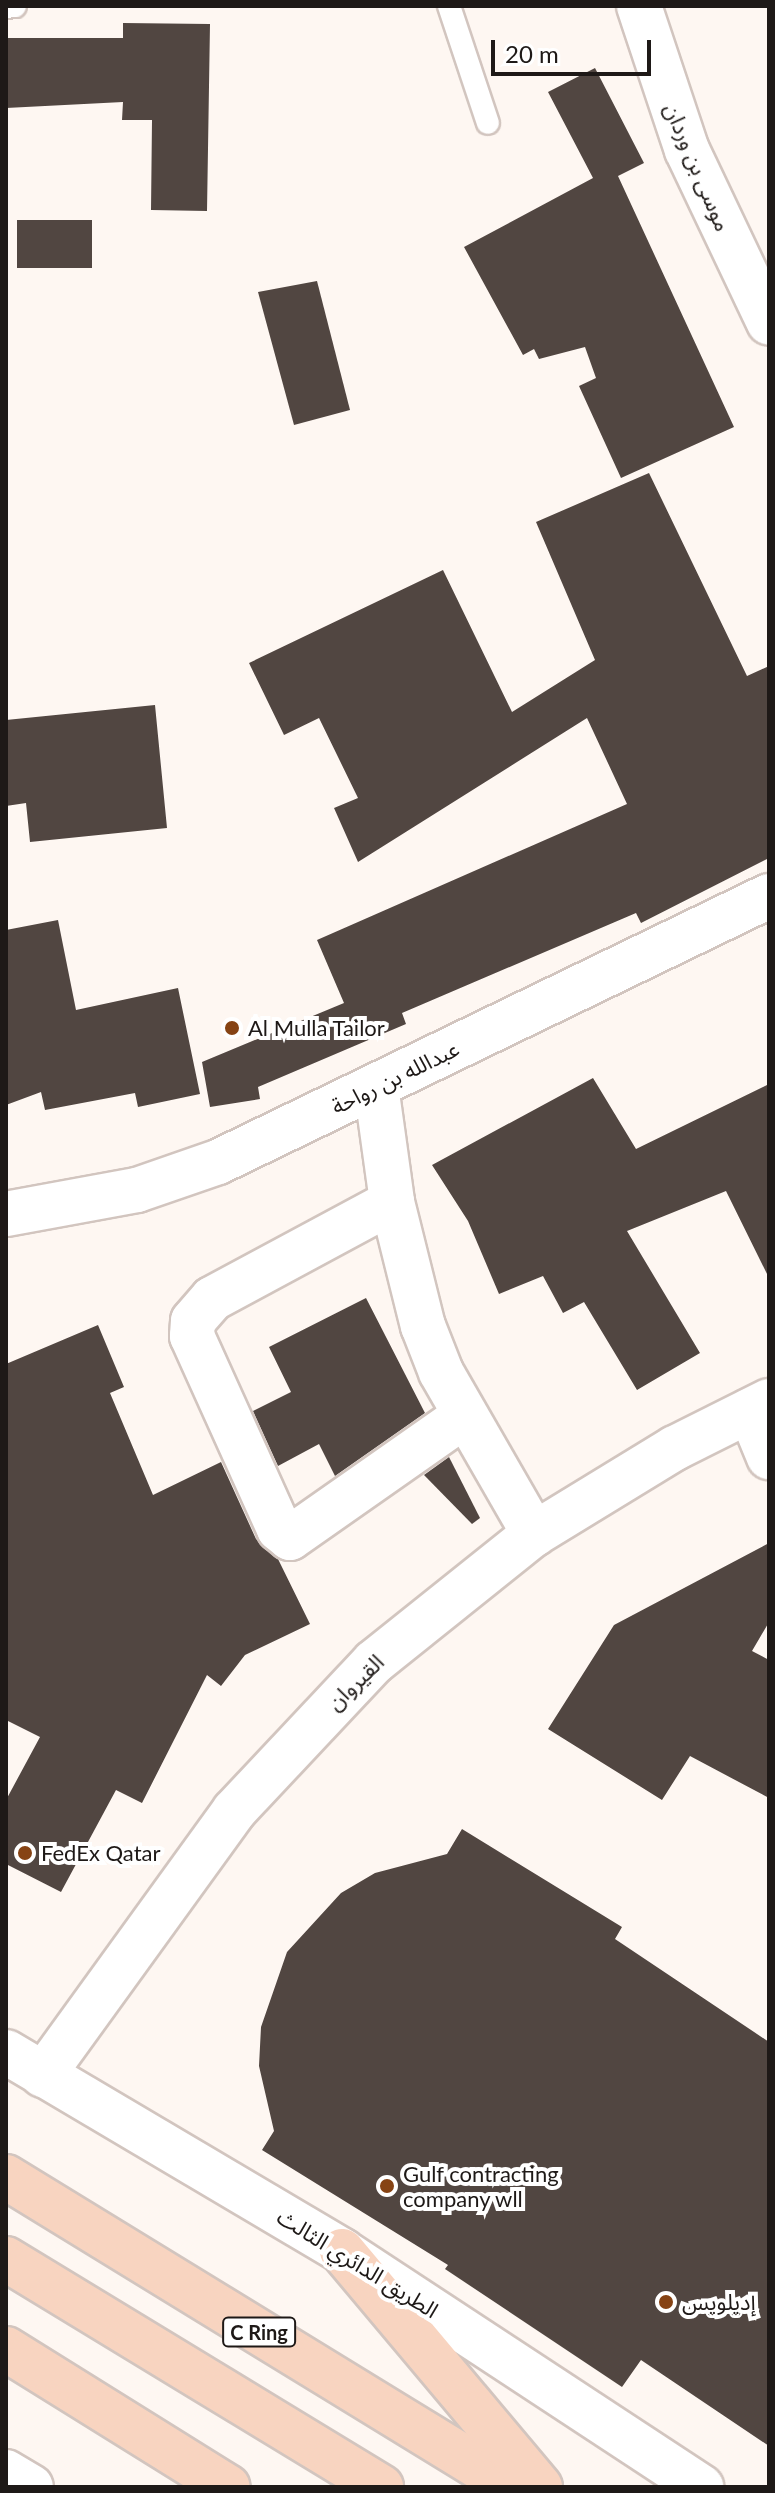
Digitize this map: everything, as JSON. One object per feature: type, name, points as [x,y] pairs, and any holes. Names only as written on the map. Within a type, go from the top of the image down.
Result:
[{"type":"highway","name":"C Ring","points":[[6,2177],[512,2487]]},
{"type":"highway","points":[[342,2251],[540,2487]]},
{"type":"highway","points":[[6,2259],[381,2487]]},
{"type":"highway","points":[[6,2349],[228,2487]]},
{"type":"street","name":"موسى بن وردان","points":[[639,6],[687,150],[769,323]]},
{"type":"street","name":"عبدالله بن رواحة","points":[[6,1214],[137,1190],[218,1162],[769,896]]},
{"type":"street","points":[[376,1086],[392,1202],[423,1326],[464,1416],[534,1534]]},
{"type":"street","points":[[392,1202],[200,1307],[192,1336],[279,1529],[290,1538],[464,1416]]},
{"type":"street","points":[[759,1406],[769,1457]]},
{"type":"street","name":"القيروان","points":[[43,2075],[172,1893],[301,1734],[396,1643],[534,1534],[603,1489],[759,1406]]},
{"type":"street","name":"الطريق الدائري الثالث","points":[[6,2052],[342,2251],[701,2487]]},
{"type":"street","points":[[6,2472],[31,2487]]},
{"type":"lane","points":[[6,7],[15,6]]},
{"type":"lane","points":[[449,6],[488,123]]},
{"type":"building","points":[[123,23],[210,24],[207,211],[151,210],[152,120],[122,120],[123,102],[6,108],[6,38],[123,38]]},
{"type":"building","points":[[595,68],[644,163],[618,176],[734,427],[621,478],[579,386],[596,378],[585,347],[539,359],[534,349],[523,355],[464,247],[593,178],[548,92]]},
{"type":"building","points":[[17,220],[92,220],[92,268],[17,268]]},
{"type":"building","points":[[317,281],[350,410],[294,425],[258,292]]},
{"type":"building","points":[[649,473],[747,676],[769,666],[769,858],[641,923],[636,913],[402,1013],[406,1024],[258,1087],[260,1099],[210,1107],[202,1062],[344,1003],[317,940],[627,804],[587,718],[358,862],[334,808],[358,798],[319,718],[284,735],[249,663],[443,570],[512,712],[595,660],[536,522]]},
{"type":"building","points":[[155,705],[167,828],[30,842],[26,803],[6,806],[6,720]]},
{"type":"building","points":[[58,920],[76,1010],[178,988],[200,1094],[138,1107],[135,1093],[45,1110],[41,1092],[6,1105],[6,930]]},
{"type":"building","points":[[593,1078],[636,1149],[769,1084],[769,1278],[726,1191],[627,1231],[700,1353],[637,1390],[584,1302],[563,1313],[543,1276],[499,1294],[468,1221],[432,1165]]},
{"type":"building","points":[[366,1298],[425,1413],[335,1476],[319,1444],[278,1466],[253,1411],[291,1392],[269,1347]]},
{"type":"building","points":[[98,1325],[124,1387],[110,1393],[153,1495],[221,1462],[256,1539],[278,1559],[310,1624],[245,1655],[221,1686],[207,1675],[142,1803],[116,1790],[61,1892],[6,1864],[6,1800],[40,1737],[6,1720],[6,1364]]},
{"type":"building","points":[[449,1457],[480,1518],[472,1524],[424,1475]]},
{"type":"building","points":[[769,1543],[769,1622],[752,1651],[769,1660],[769,1798],[690,1756],[662,1800],[548,1729],[614,1625]]},
{"type":"building","points":[[462,1829],[622,1927],[615,1939],[769,2042],[769,2446],[641,2360],[622,2387],[445,2269],[448,2265],[262,2150],[274,2131],[259,2066],[261,2027],[287,1952],[341,1893],[375,1873],[447,1854]]},
{"type":"place","name":"Al Mulla Tailor","points":[[232,1028]]},
{"type":"place","name":"FedEx Qatar","points":[[25,1853]]},
{"type":"place","name":"Gulf contracting company wll","points":[[387,2186]]},
{"type":"place","name":"إديلويس","points":[[666,2302]]}]
